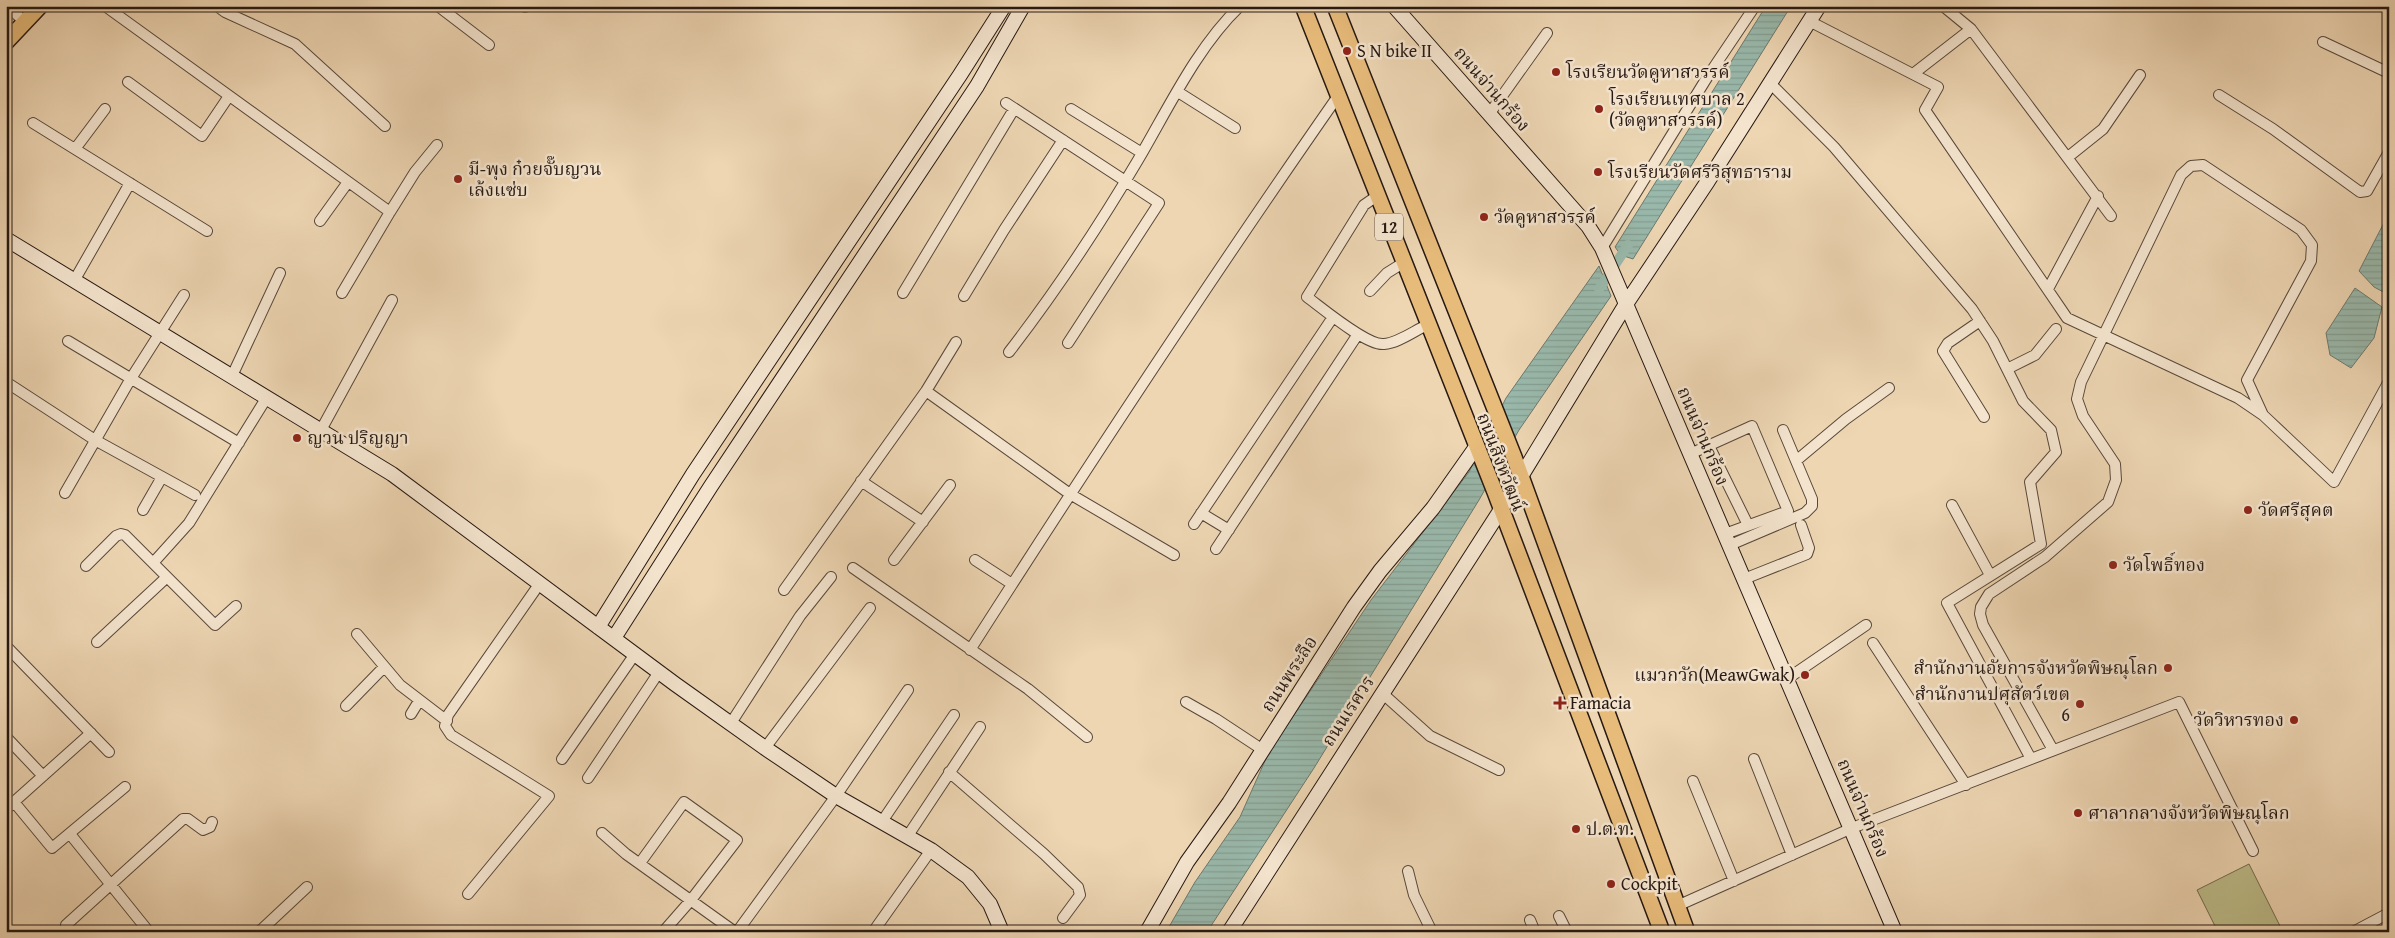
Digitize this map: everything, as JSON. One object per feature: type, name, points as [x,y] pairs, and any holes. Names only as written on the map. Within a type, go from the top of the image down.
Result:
[{"type":"main road","points":[[6,42],[40,6]]},
{"type":"main road","name":"ถนนสิงหวัฒน์","points":[[1302,6],[1494,492],[1662,932]]},
{"type":"main road","name":"ถนนสิงหวัฒน์","points":[[1335,6],[1514,457],[1687,932]]},
{"type":"main road","points":[[1655,914],[1678,906]]},
{"type":"street","points":[[7,6],[25,22]]},
{"type":"street","points":[[105,6],[390,212]]},
{"type":"street","points":[[217,6],[224,12],[295,44],[385,126]]},
{"type":"street","points":[[438,6],[489,45]]},
{"type":"street","points":[[598,627],[693,474],[950,91],[1004,6]]},
{"type":"street","points":[[614,638],[711,486],[977,86],[1023,6]]},
{"type":"street","points":[[1009,352],[1044,307],[1126,180],[1208,43],[1240,6]]},
{"type":"street","name":"ถนนจ่านกร้อง","points":[[1394,6],[1588,226],[1602,248],[1896,932]]},
{"type":"street","points":[[1602,248],[1708,76],[1755,6]]},
{"type":"street","name":"ถนนเรศวร","points":[[1229,932],[1500,511],[1520,475],[1626,304],[1819,6]]},
{"type":"street","points":[[1943,6],[1971,29],[2112,216]]},
{"type":"street","points":[[1810,22],[1938,87],[1925,110],[2068,318],[2238,398],[2263,415],[2334,482],[2389,381]]},
{"type":"street","points":[[1913,74],[1971,29]]},
{"type":"street","points":[[1490,113],[1547,33]]},
{"type":"street","points":[[2323,42],[2389,73]]},
{"type":"street","points":[[2068,156],[2103,129],[2140,75]]},
{"type":"street","points":[[128,82],[202,136],[230,96]]},
{"type":"street","points":[[1770,84],[1834,147],[1944,274],[1980,321],[2023,401],[2051,430],[2056,452],[2030,482],[2041,544],[1947,603],[2031,759]]},
{"type":"street","points":[[1178,92],[1235,128]]},
{"type":"street","points":[[2219,95],[2273,129],[2360,192],[2367,191],[2389,152]]},
{"type":"street","points":[[970,650],[1070,494],[1243,233],[1338,96]]},
{"type":"street","points":[[903,293],[1010,106],[1159,203],[1068,343]]},
{"type":"street","points":[[75,149],[106,108]]},
{"type":"street","points":[[1071,109],[1142,153]]},
{"type":"street","points":[[33,123],[207,231]]},
{"type":"street","points":[[964,296],[1004,230],[1063,140]]},
{"type":"street","points":[[342,293],[415,172],[437,145]]},
{"type":"street","points":[[2053,750],[1984,625],[1981,607],[1989,594],[2044,557],[2108,502],[2116,480],[2115,464],[2084,416],[2077,398],[2081,382],[2181,175],[2191,166],[2203,165],[2301,230],[2312,245],[2311,260],[2247,380],[2263,415]]},
{"type":"street","points":[[320,221],[348,182]]},
{"type":"street","points":[[74,281],[130,183]]},
{"type":"street","points":[[1377,196],[1364,205],[1307,297],[1358,334],[1375,343],[1383,344],[1427,325]]},
{"type":"street","points":[[2048,289],[2098,196]]},
{"type":"street","points":[[6,239],[392,474],[659,672],[766,748],[836,796],[931,850],[968,877],[981,890],[990,904],[1002,932]]},
{"type":"street","points":[[1370,291],[1387,273],[1403,263]]},
{"type":"street","points":[[232,376],[280,273]]},
{"type":"street","points":[[65,493],[130,380],[184,295]]},
{"type":"street","points":[[321,430],[392,300]]},
{"type":"street","points":[[1194,524],[1333,317]]},
{"type":"street","points":[[1980,321],[1948,343],[1943,351],[1984,418]]},
{"type":"street","points":[[2007,369],[2035,355],[2056,329]]},
{"type":"street","points":[[1216,549],[1358,334]]},
{"type":"street","points":[[68,341],[130,380],[239,443]]},
{"type":"street","points":[[784,590],[926,391],[956,342]]},
{"type":"street","points":[[6,382],[95,440],[195,495]]},
{"type":"street","points":[[1797,460],[1846,419],[1889,388]]},
{"type":"street","points":[[926,391],[1070,494],[1174,555]]},
{"type":"street","points":[[153,563],[189,523],[267,397]]},
{"type":"street","points":[[1690,454],[1752,426],[1788,511],[1748,525],[1727,540]]},
{"type":"street","points":[[1727,540],[1805,514],[1811,508],[1812,499],[1783,430]]},
{"type":"street","points":[[1710,446],[1748,525]]},
{"type":"street","name":"ถนนพระลือ","points":[[1147,932],[1187,862],[1229,803],[1354,607],[1380,571],[1433,508],[1476,447]]},
{"type":"street","points":[[143,510],[162,477]]},
{"type":"street","points":[[861,481],[923,522]]},
{"type":"street","points":[[894,560],[950,485]]},
{"type":"street","points":[[1952,505],[1990,575]]},
{"type":"street","points":[[1201,513],[1228,530]]},
{"type":"street","points":[[1744,579],[1807,554],[1809,548],[1800,525]]},
{"type":"street","points":[[86,566],[116,536],[121,534],[215,625],[236,606]]},
{"type":"street","points":[[975,560],[1012,584]]},
{"type":"street","points":[[853,568],[1028,689],[1087,737]]},
{"type":"street","points":[[97,642],[167,577]]},
{"type":"street","points":[[731,722],[800,616],[831,577]]},
{"type":"street","points":[[468,894],[549,796],[451,735],[445,726],[448,715],[540,583]]},
{"type":"street","points":[[766,748],[870,608]]},
{"type":"street","points":[[1787,679],[1866,625]]},
{"type":"street","points":[[357,634],[400,685],[447,721]]},
{"type":"street","points":[[1873,643],[1966,784]]},
{"type":"street","points":[[6,646],[109,752]]},
{"type":"street","points":[[562,759],[635,654]]},
{"type":"street","points":[[346,706],[384,667]]},
{"type":"street","points":[[588,778],[659,672]]},
{"type":"street","points":[[602,833],[640,863],[736,932],[836,796],[908,690]]},
{"type":"street","points":[[1382,693],[1434,739],[1499,770]]},
{"type":"street","points":[[412,714],[419,701]]},
{"type":"street","points":[[1186,702],[1216,719],[1262,750]]},
{"type":"street","points":[[1678,906],[1852,828],[2179,702],[2253,851]]},
{"type":"street","points":[[881,823],[954,715]]},
{"type":"street","points":[[907,837],[980,727]]},
{"type":"street","points":[[91,733],[10,805],[52,848],[125,787]]},
{"type":"street","points":[[6,737],[43,776]]},
{"type":"street","points":[[1754,759],[1792,855]]},
{"type":"street","points":[[949,772],[1044,854],[1078,887],[1080,895],[1063,918]]},
{"type":"street","points":[[1693,781],[1734,881]]},
{"type":"street","points":[[640,863],[684,802],[736,840],[691,900],[663,932]]},
{"type":"street","points":[[66,925],[183,819],[203,830],[210,827],[212,822]]},
{"type":"street","points":[[70,834],[149,932]]},
{"type":"street","points":[[873,932],[931,850]]},
{"type":"street","points":[[1408,871],[1414,895],[1432,932]]},
{"type":"street","points":[[258,932],[307,887]]},
{"type":"street","points":[[2353,932],[2389,912]]},
{"type":"street","points":[[1559,916],[1567,932]]},
{"type":"street","points":[[1530,920],[1535,932]]},
{"type":"green space","points":[[2249,864],[2283,932],[2218,932],[2197,890]]},
{"type":"shaded area","points":[[1766,6],[1791,6],[1633,259],[1621,255],[1615,247]]},
{"type":"shaded area","points":[[2389,213],[2389,295],[2374,287],[2359,271]]},
{"type":"shaded area","points":[[1599,266],[1611,296],[1519,430],[1479,500],[1314,768],[1207,932],[1166,932],[1195,882],[1240,817],[1268,754],[1371,600],[1469,472],[1506,398]]},
{"type":"shaded area","points":[[2355,288],[2382,307],[2374,338],[2351,368],[2330,355],[2326,333]]},
{"type":"waterway","points":[[1599,289],[1628,245]]},
{"type":"place","name":"S N bike II","points":[[1347,51]]},
{"type":"place","name":"โรงเรียนวัดคูหาสวรรค์","points":[[1556,72]]},
{"type":"place","name":"โรงเรียนเทศบาล 2 (วัดคูหาสวรรค์)","points":[[1599,109]]},
{"type":"place","name":"โรงเรียนวัดศรีวิสุทธาราม","points":[[1598,172]]},
{"type":"place","name":"มี-พุง ก๋วยจั๊บญวน เล้งแซ่บ","points":[[458,179]]},
{"type":"place","name":"วัดคูหาสวรรค์","points":[[1484,217]]},
{"type":"place","name":"ญวน ปริญญา","points":[[297,438]]},
{"type":"place","name":"วัดศรีสุคต","points":[[2248,510]]},
{"type":"place","name":"วัดโพธิ์ทอง","points":[[2113,565]]},
{"type":"place","name":"สำนักงานอัยการจังหวัดพิษณุโลก","points":[[2168,668]]},
{"type":"place","name":"แมวกวัก(MeawGwak)","points":[[1805,675]]},
{"type":"place","name":"Famacia","points":[[1560,703]]},
{"type":"place","name":"สำนักงานปศุสัตว์เขต 6","points":[[2080,704]]},
{"type":"place","name":"วัดวิหารทอง","points":[[2294,720]]},
{"type":"place","name":"ศาลากลางจังหวัดพิษณุโลก","points":[[2078,813]]},
{"type":"place","name":"ป.ต.ท.","points":[[1576,829]]},
{"type":"place","name":"Cockpit","points":[[1611,884]]}]
